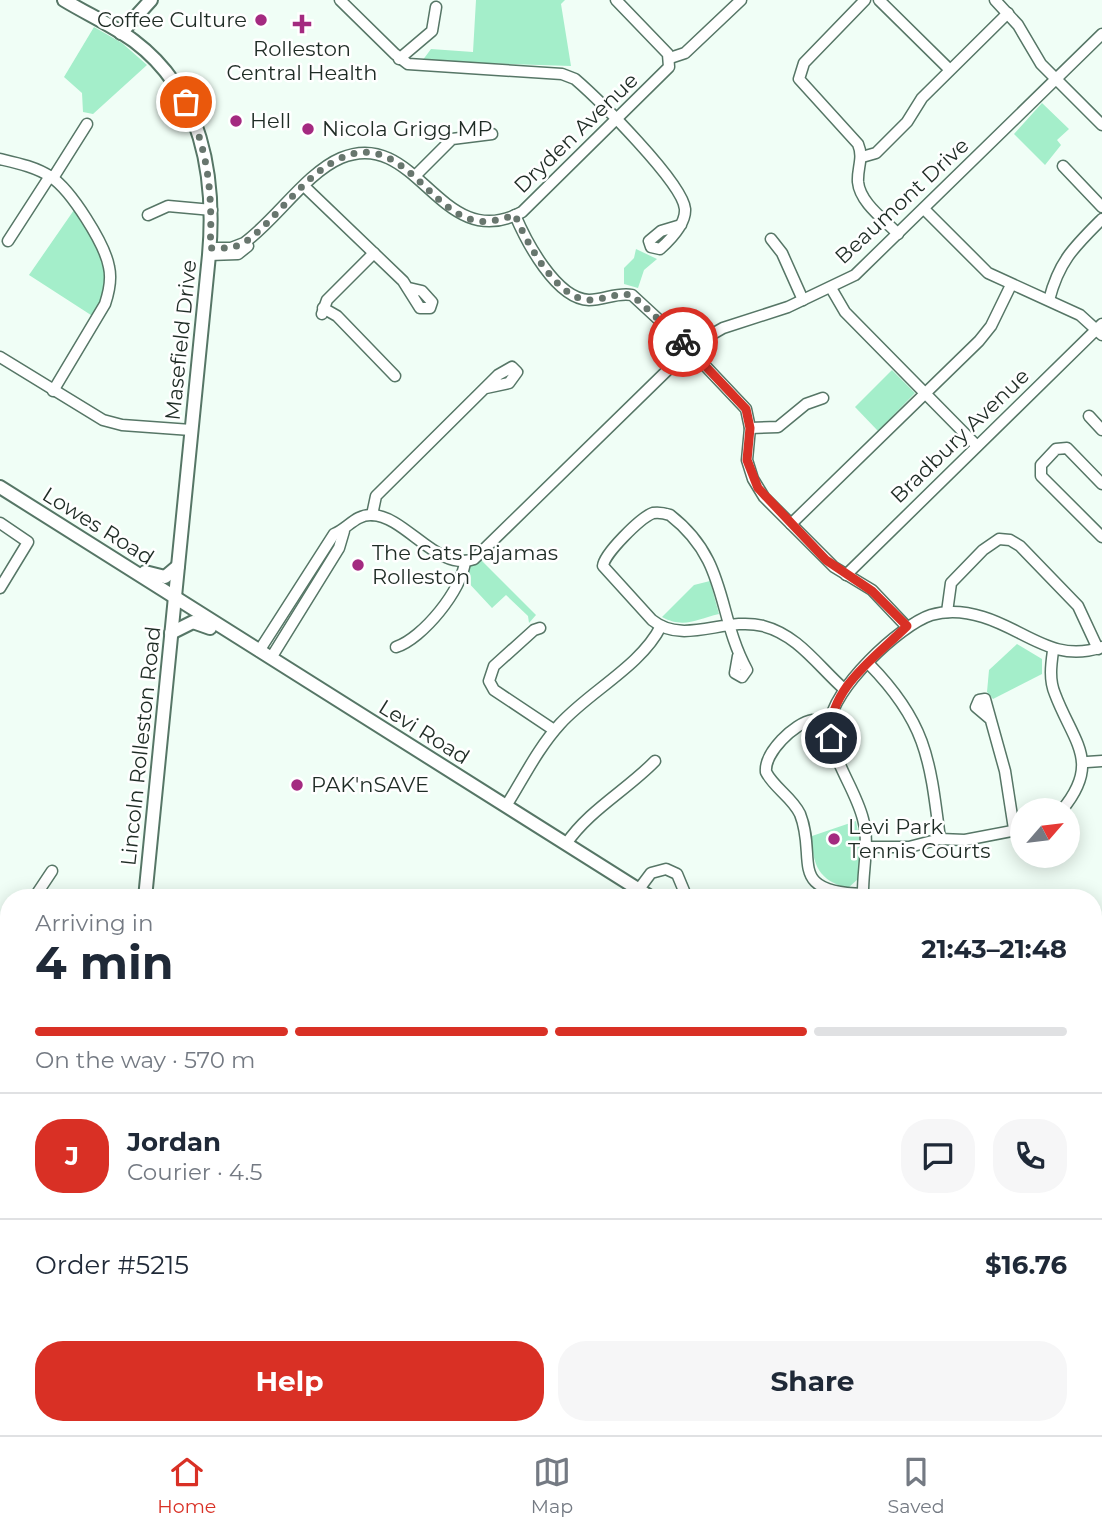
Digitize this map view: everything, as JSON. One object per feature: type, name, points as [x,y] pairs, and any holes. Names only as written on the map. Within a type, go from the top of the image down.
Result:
[{"type":"main road","name":"Masefield Drive","points":[[64,0],[121,33],[159,64],[186,102],[209,166],[212,210],[210,252],[175,598]]},
{"type":"main road","points":[[121,33],[150,0]]},
{"type":"main road","name":"Lowes Road","points":[[0,487],[175,598]]},
{"type":"main road","points":[[134,571],[147,572],[159,578],[168,575],[178,566]]},
{"type":"main road","name":"Levi Road","points":[[175,598],[637,889]]},
{"type":"main road","name":"Lincoln Rolleston Road","points":[[146,889],[175,598]]},
{"type":"main road","points":[[171,633],[193,622],[210,628],[221,627]]},
{"type":"street","points":[[340,0],[399,59],[416,65],[565,75],[578,82],[668,176],[685,205],[681,225]]},
{"type":"street","points":[[616,0],[670,58],[685,53],[741,0]]},
{"type":"street","points":[[865,0],[804,63],[799,74],[804,87],[855,140],[862,157],[858,180],[863,196],[898,234]]},
{"type":"street","points":[[879,0],[949,69]]},
{"type":"street","points":[[995,0],[1008,13],[1036,57],[1102,125]]},
{"type":"street","points":[[399,59],[432,31],[436,7]]},
{"type":"street","points":[[862,157],[876,152],[907,122],[922,98],[1008,13]]},
{"type":"street","name":"Beaumont Drive","points":[[465,561],[478,556],[689,349],[734,323],[803,300],[855,275],[1102,34]]},
{"type":"street","name":"Dryden Avenue","points":[[210,252],[238,247],[256,234],[334,162],[359,154],[390,159],[415,176],[453,211],[472,220],[482,222],[515,215],[529,207],[663,76],[669,67],[670,58]]},
{"type":"street","points":[[8,241],[87,124]]},
{"type":"street","points":[[415,176],[455,138],[492,134]]},
{"type":"street","points":[[0,159],[52,177],[75,203],[105,254],[110,281],[100,315],[53,391]]},
{"type":"street","points":[[1063,166],[1102,207]]},
{"type":"street","points":[[305,187],[409,288]]},
{"type":"street","points":[[148,215],[168,206],[212,210]]},
{"type":"street","points":[[924,209],[983,268],[1011,285],[1080,315],[1100,330]]},
{"type":"street","points":[[515,215],[535,257],[571,294],[589,300],[632,295],[742,403],[750,428],[747,460],[753,479],[764,497],[846,575],[872,591],[907,626]]},
{"type":"street","points":[[1049,300],[1057,273],[1067,255],[1102,219]]},
{"type":"street","points":[[772,239],[782,253],[803,300]]},
{"type":"street","points":[[374,253],[327,300],[322,312],[337,316],[395,376]]},
{"type":"street","points":[[791,524],[986,334],[1011,285]]},
{"type":"street","points":[[831,288],[845,312],[977,446]]},
{"type":"street","name":"Bradbury Avenue","points":[[846,575],[1100,330]]},
{"type":"street","points":[[0,357],[53,391],[113,423],[191,430]]},
{"type":"street","points":[[372,515],[376,496],[486,388]]},
{"type":"street","points":[[750,428],[778,427],[806,404],[823,398]]},
{"type":"street","points":[[1089,416],[1102,430]]},
{"type":"street","points":[[1102,484],[1067,448],[1056,449],[1041,465],[1041,476],[1102,537]]},
{"type":"street","points":[[738,656],[730,624],[716,574],[708,555],[674,518],[660,512],[645,518],[606,555],[603,566],[661,626],[686,632],[730,624],[755,624],[780,632],[797,643],[844,689]]},
{"type":"street","points":[[259,651],[330,538],[344,531],[356,520],[372,515],[387,520],[448,558],[465,561],[461,579],[441,609],[408,642],[396,647]]},
{"type":"street","points":[[0,523],[28,542],[0,588]]},
{"type":"street","points":[[271,658],[339,548],[344,531]]},
{"type":"street","points":[[863,889],[866,848],[863,818],[834,748],[830,721],[834,705],[844,689],[907,626],[947,612],[988,618],[1053,650],[1075,653],[1100,648],[1078,606],[1020,546],[1010,540],[994,541],[955,578],[947,594],[947,612]]},
{"type":"street","points":[[300,584],[311,592]]},
{"type":"street","points":[[506,806],[554,730],[594,690],[624,669],[654,639],[661,626]]},
{"type":"street","points":[[540,628],[494,666],[489,681],[494,690],[554,730]]},
{"type":"street","points":[[1053,650],[1051,674],[1054,693],[1083,743],[1087,762],[1079,791],[1073,798]]},
{"type":"street","points":[[869,664],[899,696],[920,731],[929,761],[940,839]]},
{"type":"street","points":[[989,718],[1011,798]]},
{"type":"street","points":[[830,721],[813,720],[798,727],[768,757],[766,772],[799,814],[804,831],[806,860],[813,876],[831,889]]},
{"type":"street","points":[[566,844],[601,806],[627,788],[655,761]]},
{"type":"street","points":[[1087,762],[1102,761]]},
{"type":"street","points":[[866,848],[902,848],[940,839],[993,836],[1010,831]]},
{"type":"street","points":[[640,889],[654,870],[666,869],[680,878],[684,889]]},
{"type":"street","points":[[40,889],[52,871]]},
{"type":"green space","points":[[476,0],[565,0],[561,4],[571,66],[422,61],[431,49],[473,52]]},
{"type":"green space","points":[[94,27],[122,43],[147,65],[93,114],[83,112],[82,93],[64,77]]},
{"type":"green space","points":[[1042,103],[1069,129],[1057,140],[1061,145],[1045,165],[1014,134]]},
{"type":"green space","points":[[74,210],[92,237],[102,261],[104,286],[94,317],[29,275]]},
{"type":"green space","points":[[636,249],[657,259],[644,270],[638,288],[624,284],[624,268],[634,258]]},
{"type":"green space","points":[[892,370],[915,393],[878,431],[855,407]]},
{"type":"green space","points":[[480,559],[536,615],[529,623],[528,616],[506,595],[492,608],[465,579],[469,565]]},
{"type":"green space","points":[[710,581],[719,614],[684,623],[662,617],[694,585]]},
{"type":"green space","points":[[1017,644],[1042,659],[1042,674],[993,699],[987,692],[989,670]]},
{"type":"green space","points":[[856,821],[860,842],[858,879],[848,888],[830,881],[819,870],[812,836]]},
{"type":"way so far","points":[[186,102],[200,134],[209,166],[212,210],[210,248],[226,249],[244,243],[319,173],[341,158],[378,155],[394,160],[463,217],[482,222],[515,215],[535,257],[571,294],[589,300],[624,293],[637,296],[683,342]]},
{"type":"place","name":"Coffee Culture","points":[[261,20]]},
{"type":"place","name":"Rolleston Central Health","points":[[302,24]]},
{"type":"place","name":"Hell","points":[[236,121]]},
{"type":"place","name":"Nicola Grigg MP","points":[[308,129]]},
{"type":"place","name":"The Cats Pajamas Rolleston","points":[[358,565]]},
{"type":"place","name":"PAK'nSAVE","points":[[297,785]]},
{"type":"place","name":"Levi Park Tennis Courts","points":[[834,839]]},
{"type":"route","points":[[683,342],[684,354],[694,354],[746,409],[750,428],[747,460],[753,479],[764,497],[826,560],[839,571],[866,586],[907,626],[837,699],[830,721],[831,738]]}]
